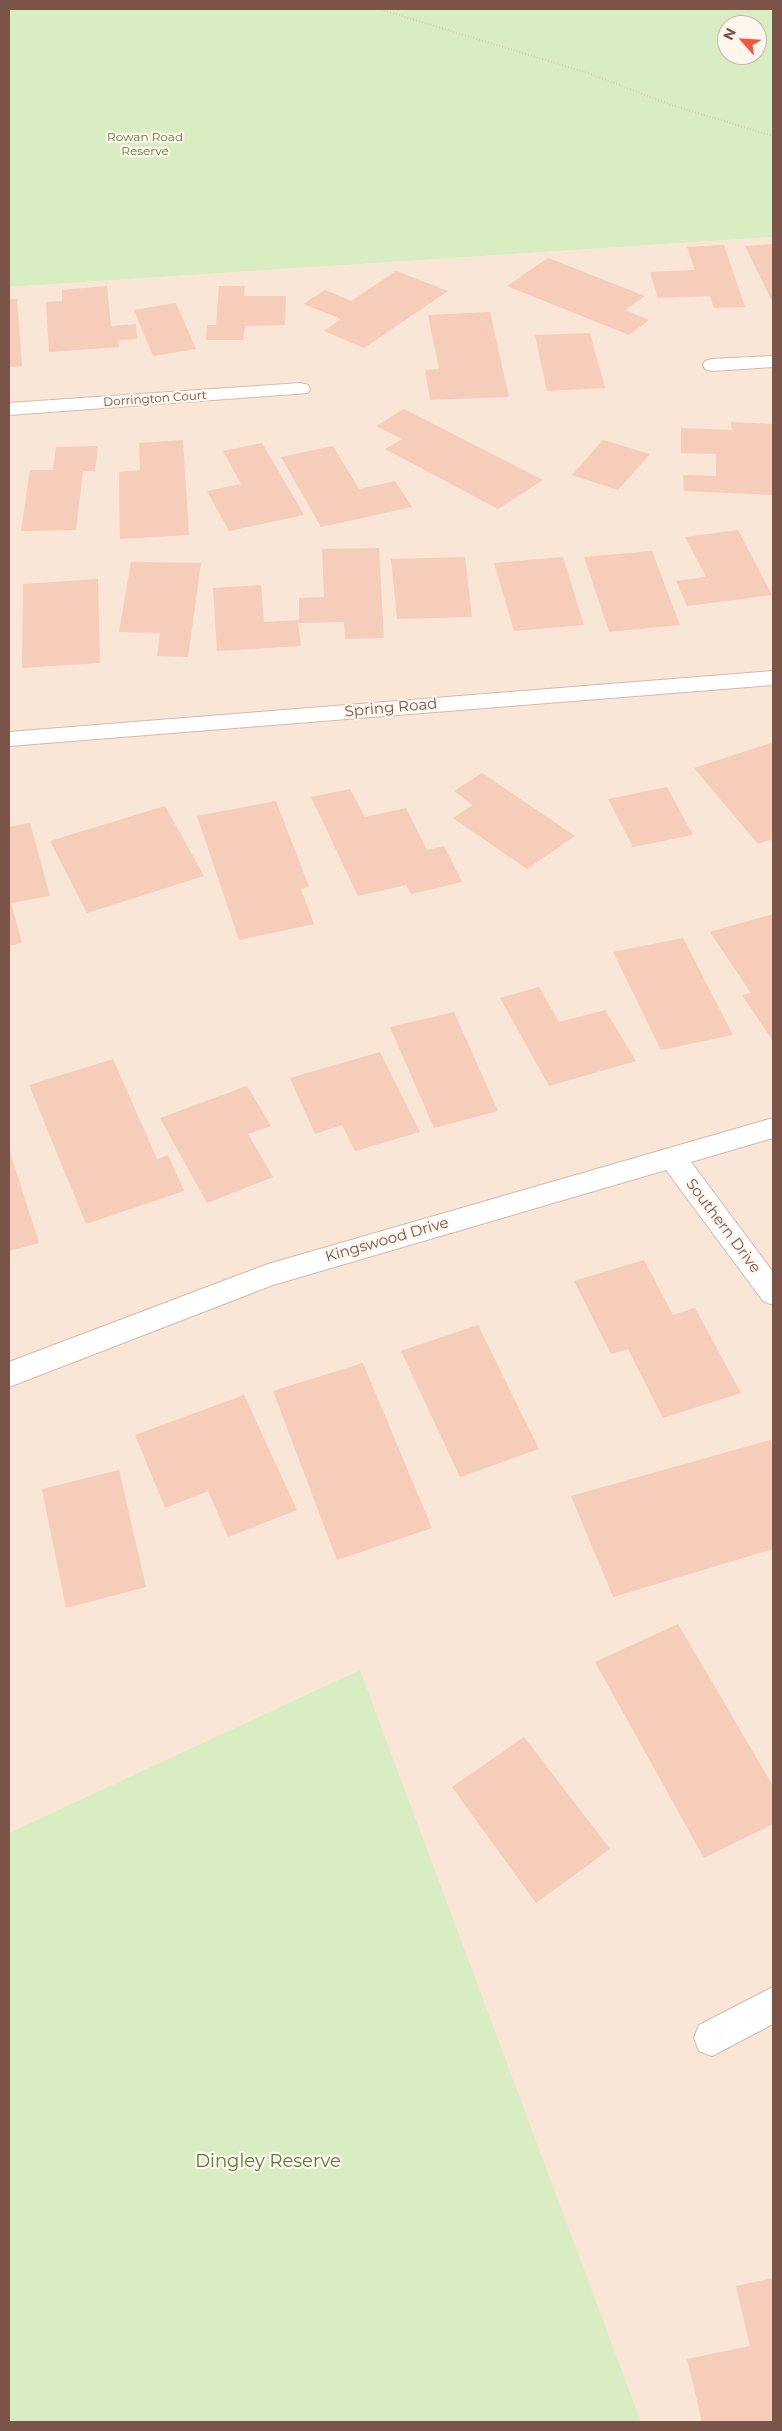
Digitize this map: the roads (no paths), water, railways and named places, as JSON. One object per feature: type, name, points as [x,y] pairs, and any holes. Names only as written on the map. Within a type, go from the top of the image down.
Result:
[{"type":"street","points":[[712,365],[773,361]]},
{"type":"street","name":"Dorrington Court","points":[[9,409],[300,389]]},
{"type":"street","name":"Spring Road","points":[[9,739],[773,678]]},
{"type":"street","name":"Kingswood Drive","points":[[9,1375],[268,1275],[773,1128]]},
{"type":"street","name":"Southern Drive","points":[[672,1158],[773,1293]]},
{"type":"street","points":[[712,2038],[773,2005]]},
{"type":"park label","name":"Rowan Road Reserve","points":[[145,144]]},
{"type":"park label","name":"Dingley Reserve","points":[[268,2162]]}]
